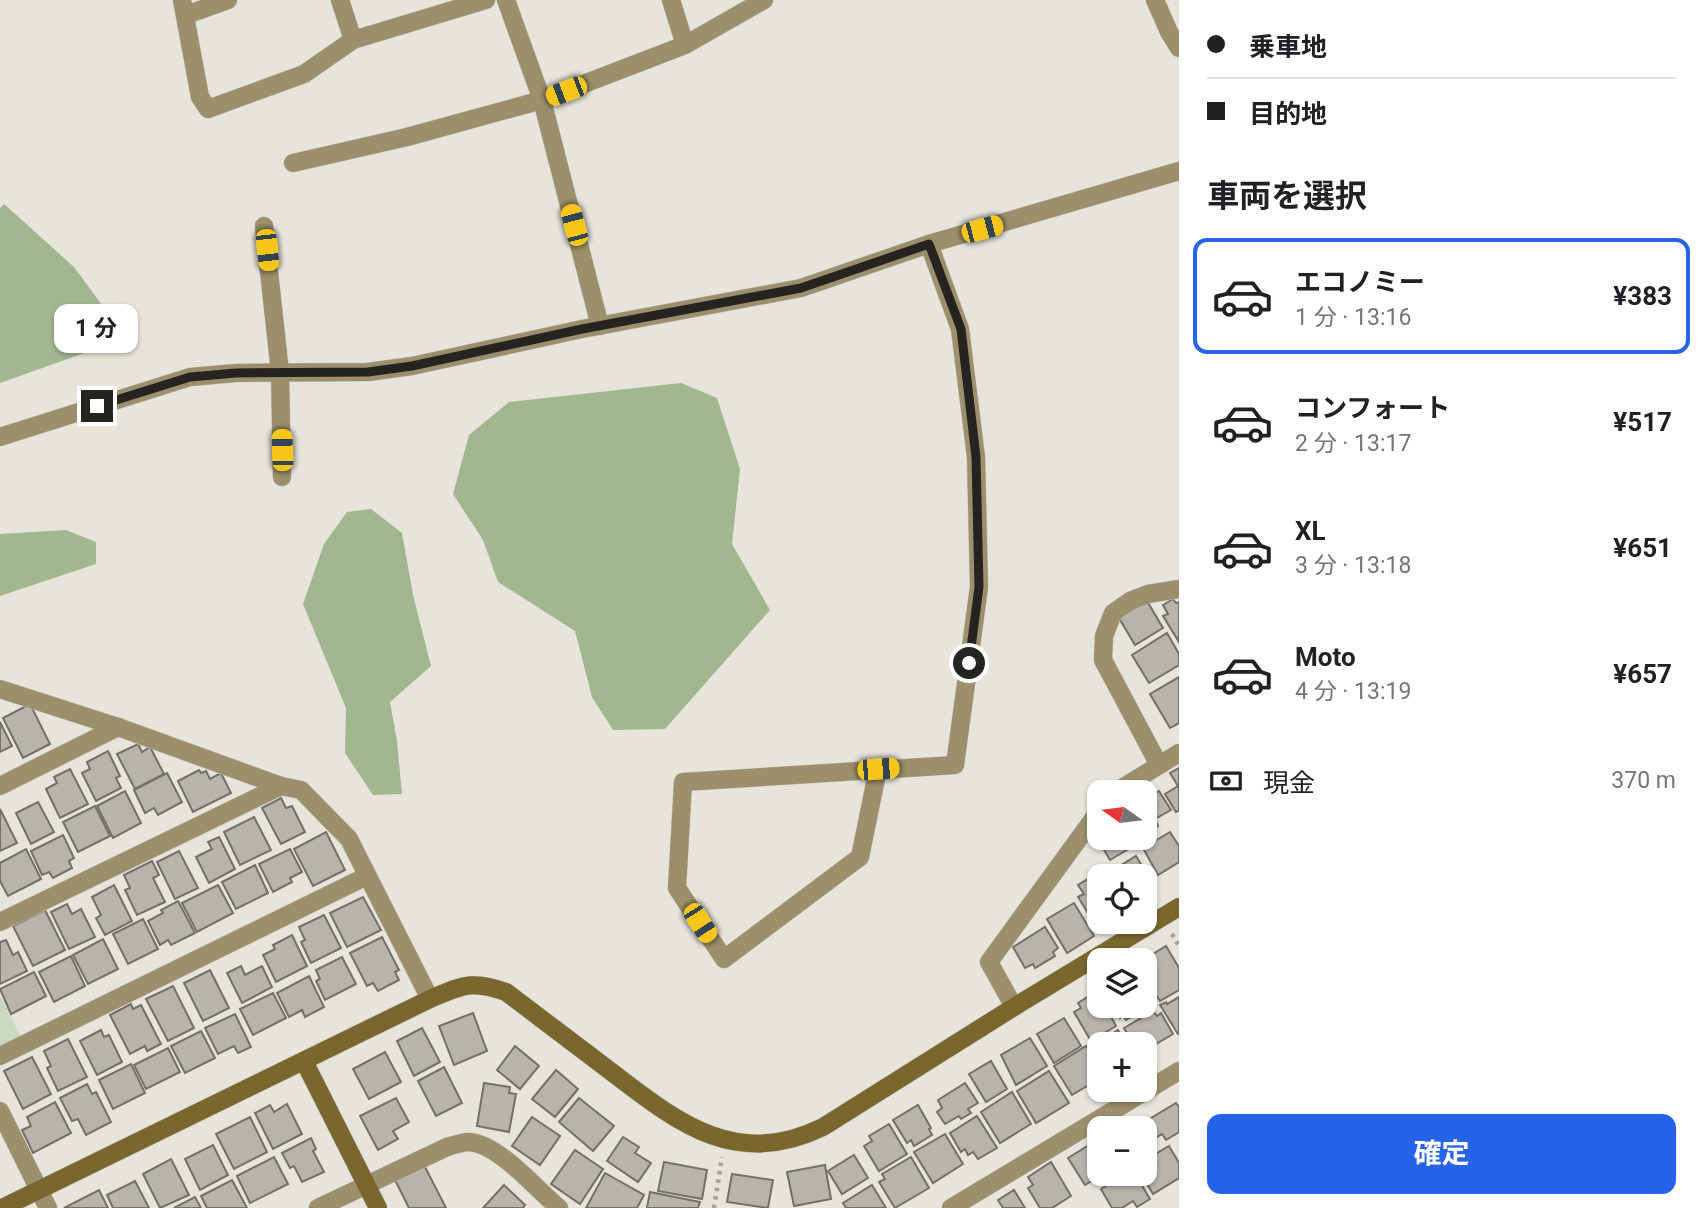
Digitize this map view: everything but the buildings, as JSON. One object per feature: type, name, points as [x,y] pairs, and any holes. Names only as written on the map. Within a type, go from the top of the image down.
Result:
[{"type":"street","points":[[228,0],[184,7],[200,97],[208,109],[304,74],[353,40],[486,0]]},
{"type":"street","points":[[340,0],[353,40]]},
{"type":"street","points":[[506,0],[542,100],[600,326]]},
{"type":"street","points":[[671,0],[685,45]]},
{"type":"street","points":[[293,163],[407,137],[542,100],[685,45],[764,0]]},
{"type":"street","points":[[1155,0],[1179,48]]},
{"type":"street","points":[[0,438],[190,377],[279,372],[368,372],[412,366],[600,326],[801,288],[929,244],[1179,171]]},
{"type":"street","points":[[264,226],[279,372],[282,477]]},
{"type":"street","points":[[878,769],[860,857],[724,959],[677,888],[683,782],[878,769],[955,765],[979,587],[976,457],[961,329],[929,244]]},
{"type":"street","points":[[1159,765],[1103,660],[1104,636],[1113,613],[1130,601],[1148,594],[1179,589]]},
{"type":"street","points":[[0,689],[118,727],[281,786],[301,790],[349,839],[430,999]]},
{"type":"street","points":[[0,786],[118,727]]},
{"type":"street","points":[[1135,780],[1179,753]]},
{"type":"street","points":[[0,922],[281,786]]},
{"type":"street","points":[[1014,1007],[989,962],[1087,827]]},
{"type":"street","points":[[0,1056],[367,876]]},
{"type":"street","points":[[2,1208],[460,986],[483,984],[506,992],[681,1123],[729,1140],[752,1143],[803,1137],[1179,907]]},
{"type":"street","points":[[304,1061],[378,1208]]},
{"type":"street","points":[[951,1208],[1179,1071]]},
{"type":"street","points":[[0,1111],[48,1208]]},
{"type":"street","points":[[318,1208],[447,1147],[468,1142],[494,1152],[559,1208]]},
{"type":"path","points":[[1172,934],[1179,946]]},
{"type":"path","points":[[714,1208],[722,1156]]},
{"type":"green space","points":[[4,204],[74,267],[113,320],[104,346],[0,383],[0,208]]},
{"type":"green space","points":[[681,383],[717,398],[740,469],[732,544],[770,610],[665,729],[613,730],[592,697],[575,631],[498,582],[483,540],[453,494],[469,435],[509,402]]},
{"type":"green space","points":[[371,509],[402,533],[413,595],[431,666],[390,702],[402,794],[373,795],[345,753],[346,708],[303,604],[324,544],[347,512]]},
{"type":"green space","points":[[66,530],[96,542],[96,564],[0,596],[0,534]]},
{"type":"green space","points":[[0,995],[21,1037],[0,1048]]},
{"type":"route","points":[[97,406],[190,377],[236,373],[368,372],[412,366],[582,329],[801,288],[929,244],[961,329],[976,457],[979,587],[969,663]]}]
